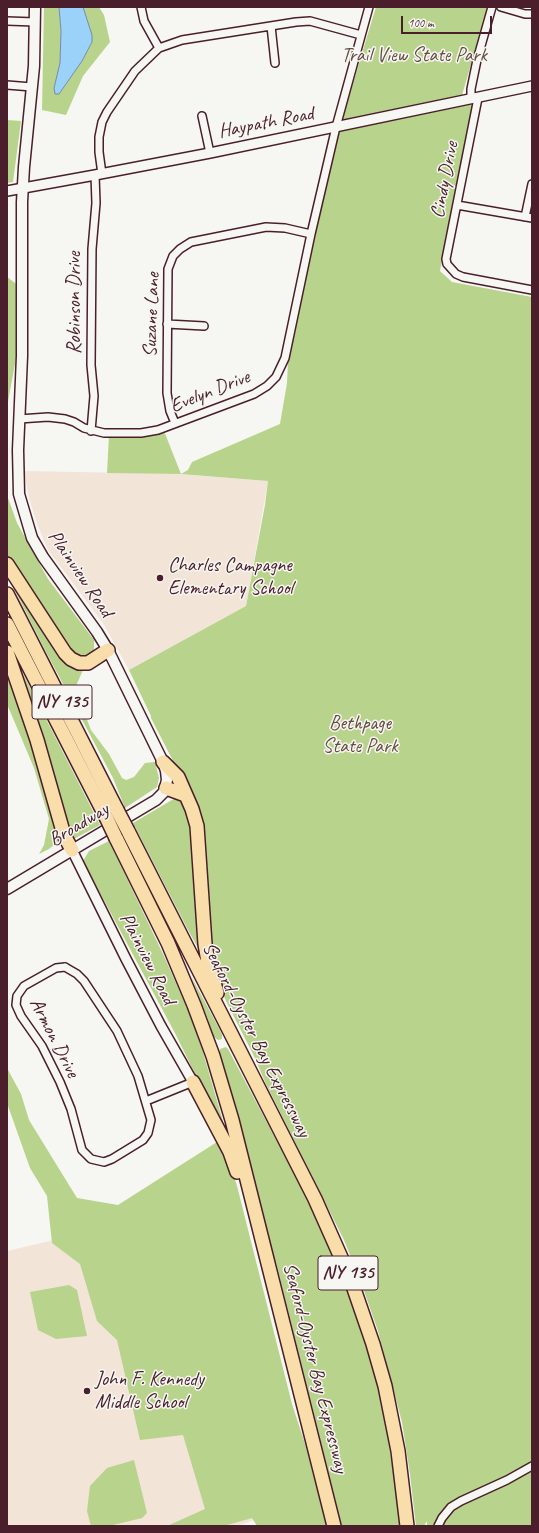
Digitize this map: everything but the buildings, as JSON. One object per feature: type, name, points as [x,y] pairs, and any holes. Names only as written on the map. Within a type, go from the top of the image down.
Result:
[{"type":"highway","points":[[7,564],[65,653],[71,659],[79,663],[88,663],[108,650]]},
{"type":"highway","name":"Seaford-Oyster Bay Expressway","points":[[7,594],[233,1038],[343,1260],[359,1301],[379,1365],[389,1407],[401,1473],[407,1526]]},
{"type":"highway","name":"Seaford-Oyster Bay Expressway","points":[[7,624],[106,817],[168,943],[202,1025],[232,1120],[334,1526]]},
{"type":"highway","points":[[7,652],[37,740],[64,835],[72,850]]},
{"type":"highway","points":[[163,762],[178,777],[192,809],[198,834],[204,933],[208,962],[233,1038]]},
{"type":"highway","points":[[166,788],[185,795]]},
{"type":"highway","points":[[193,1082],[230,1152],[262,1239]]},
{"type":"main road","name":"Plainview Road","points":[[35,7],[34,66],[23,188],[22,356],[18,474],[19,494],[32,538],[46,562],[98,632],[108,650],[163,762],[167,776],[166,788]]},
{"type":"main road","name":"Broadway","points":[[7,889],[156,800],[162,795],[166,788]]},
{"type":"street","points":[[141,7],[144,21],[159,48],[182,40],[310,21],[361,34]]},
{"type":"street","name":"Evelyn Drive","points":[[19,419],[48,417],[65,419],[91,431],[104,433],[141,433],[158,430],[254,394],[267,386],[276,377],[285,358],[311,234],[336,127],[369,7]]},
{"type":"street","name":"Cindy Drive","points":[[492,7],[477,60],[471,89],[474,98],[457,205],[446,259],[449,267],[456,274],[463,277],[532,290]]},
{"type":"street","points":[[501,7],[525,14],[532,14]]},
{"type":"street","points":[[7,21],[35,22]]},
{"type":"street","points":[[271,26],[275,63]]},
{"type":"street","name":"Robinson Drive","points":[[91,431],[94,396],[91,365],[92,249],[98,175],[99,137],[102,122],[107,112],[135,70],[159,48]]},
{"type":"street","points":[[7,85],[32,88]]},
{"type":"street","name":"Haypath Road","points":[[7,191],[210,153],[532,86]]},
{"type":"street","points":[[202,116],[210,153]]},
{"type":"street","points":[[457,205],[529,218],[532,184]]},
{"type":"street","name":"Suzane Lane","points":[[175,423],[170,411],[167,393],[168,269],[173,256],[191,242],[266,227],[286,228],[311,234]]},
{"type":"street","points":[[167,324],[204,326]]},
{"type":"street","name":"Plainview Road","points":[[72,850],[126,959],[161,1026],[193,1082]]},
{"type":"street","name":"Armon Drive","points":[[65,967],[77,974],[94,996],[117,1031],[129,1055],[146,1101],[151,1126],[143,1140],[112,1159],[104,1162],[91,1159],[82,1150],[71,1109],[60,1082],[42,1046],[17,1010],[16,1002],[18,992],[32,981],[56,968],[65,967]]},
{"type":"street","points":[[146,1101],[193,1082]]},
{"type":"street","points":[[438,1526],[442,1518],[451,1507],[507,1480],[532,1466]]},
{"type":"shaded area","name":"Charles Campagne Elementary School","points":[[24,471],[181,474],[268,481],[246,606],[129,670],[103,623],[48,550],[29,498]]},
{"type":"shaded area","name":"John F. Kennedy Middle School","points":[[67,1237],[254,1520],[237,1526],[7,1526],[7,1251]]},
{"type":"green space","points":[[44,7],[59,7],[61,31],[60,64],[55,94],[59,94],[82,61],[92,42],[83,7],[99,7],[104,15],[110,42],[83,76],[66,115],[42,110]]},
{"type":"green space","name":"Trail View State Park","points":[[376,7],[488,7],[462,95],[342,120]]},
{"type":"green space","name":"Bethpage State Park","points":[[473,104],[440,271],[452,282],[532,297],[532,1526],[427,1526],[427,1521],[424,1526],[416,1526],[402,1422],[378,1331],[362,1285],[344,1240],[266,1084],[254,1056],[226,1001],[216,976],[187,788],[151,718],[129,670],[246,606],[265,505],[268,481],[181,474],[188,470],[192,462],[280,424],[287,383],[288,361],[313,241],[340,131]]},
{"type":"green space","points":[[7,120],[21,121],[13,182],[7,183]]},
{"type":"green space","points":[[7,277],[18,287],[19,342],[7,407]]},
{"type":"green space","points":[[164,431],[181,474],[107,473],[109,435],[150,435]]},
{"type":"green space","points":[[7,456],[8,498],[17,523],[48,579],[94,640],[94,655],[80,658],[71,652],[33,591],[7,556]]},
{"type":"green space","points":[[7,575],[83,670],[75,688],[91,730],[109,754],[122,778],[126,780],[134,777],[145,763],[155,762],[159,778],[157,787],[125,808],[113,778]]},
{"type":"green space","points":[[17,662],[100,825],[70,841]]},
{"type":"green space","points":[[7,667],[61,839],[49,849],[39,854],[44,845],[49,819],[34,768],[7,704]]},
{"type":"green space","points":[[182,796],[193,830],[201,950],[199,950],[187,928],[133,823],[177,797]]},
{"type":"green space","points":[[109,841],[187,1008],[202,1049],[229,1142],[199,1086],[195,1074],[176,1035],[83,861],[89,851]]},
{"type":"green space","points":[[191,976],[222,1034],[222,1039],[218,1040],[213,1036]]},
{"type":"green space","points":[[226,1047],[325,1232],[365,1336],[383,1408],[396,1489],[400,1526],[342,1526],[276,1262],[273,1258],[243,1133],[220,1053],[220,1049]]},
{"type":"green space","points":[[7,1068],[21,1094],[29,1120],[77,1198],[118,1205],[217,1142],[221,1146],[228,1157],[237,1186],[292,1404],[306,1447],[326,1526],[257,1526],[252,1518],[224,1526],[167,1526],[205,1509],[183,1435],[140,1440],[117,1340],[97,1321],[80,1264],[52,1243],[47,1196],[30,1168],[7,1103]]},
{"type":"green space","points":[[69,1285],[77,1290],[87,1336],[56,1339],[38,1330],[30,1292]]},
{"type":"green space","points":[[134,1460],[147,1513],[142,1518],[109,1526],[91,1526],[87,1511],[90,1486],[107,1468]]},
{"type":"water","points":[[59,7],[83,7],[92,35],[92,42],[82,61],[59,94],[55,94],[54,88],[60,63],[61,31]]},
{"type":"place","name":"Charles Campagne Elementary School","points":[[160,578]]},
{"type":"place","name":"John F. Kennedy Middle School","points":[[87,1391]]}]
